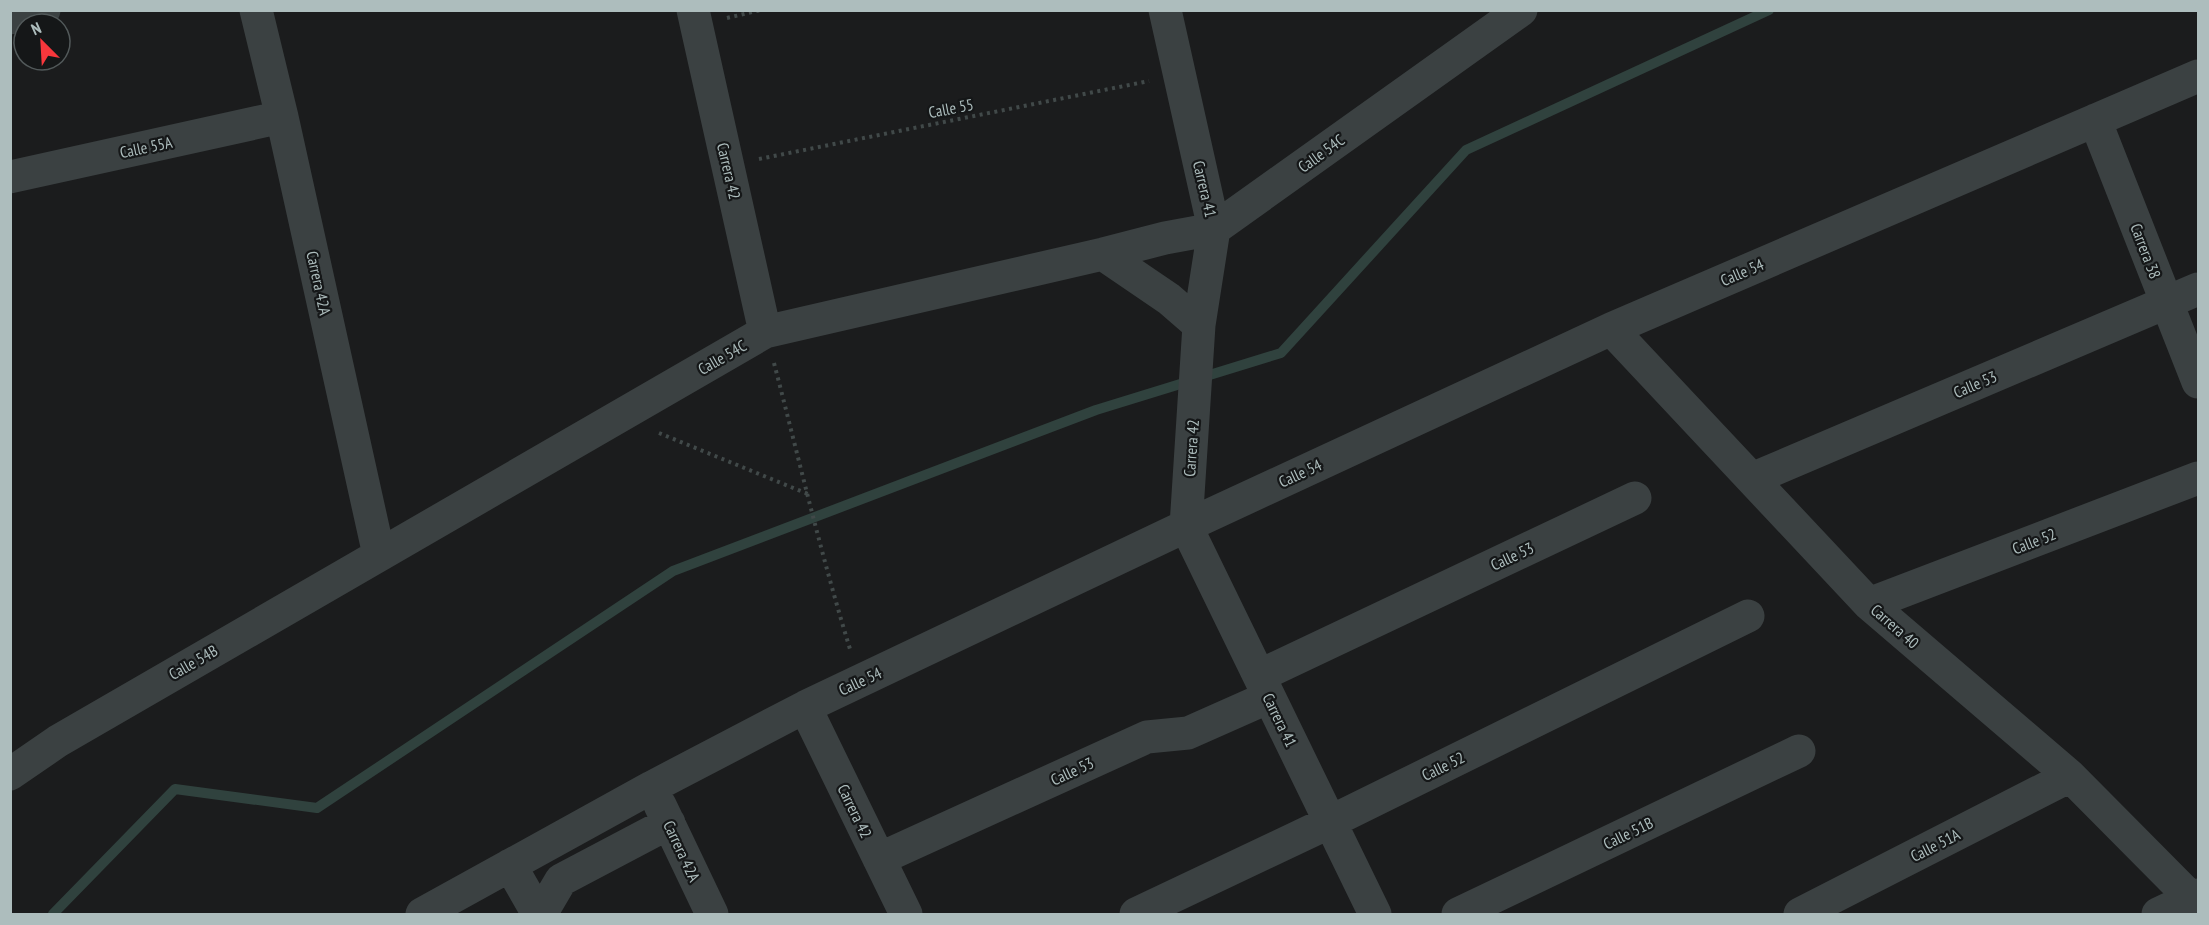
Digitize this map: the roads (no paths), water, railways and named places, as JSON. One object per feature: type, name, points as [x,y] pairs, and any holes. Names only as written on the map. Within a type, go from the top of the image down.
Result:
[{"type":"street","points":[[10,18],[44,10]]},
{"type":"street","name":"Carrera 42A","points":[[256,10],[282,117],[379,555]]},
{"type":"street","name":"Carrera 42","points":[[693,10],[765,332]]},
{"type":"street","name":"Carrera 41","points":[[1165,10],[1214,229],[1199,325],[1196,369]]},
{"type":"street","name":"Calle 54C","points":[[379,555],[765,332],[1165,238],[1214,229],[1521,10]]},
{"type":"street","name":"Calle 54","points":[[422,915],[652,787],[805,707],[1186,526],[1611,329],[2199,76]]},
{"type":"street","name":"Calle 55A","points":[[10,177],[282,117]]},
{"type":"street","name":"Carrera 38","points":[[2095,120],[2199,382]]},
{"type":"street","points":[[1103,254],[1169,298],[1199,325]]},
{"type":"street","name":"Calle 53","points":[[1752,479],[2199,289]]},
{"type":"street","name":"Carrera 40","points":[[1611,329],[1869,604],[2070,776],[2196,899]]},
{"type":"street","name":"Carrera 42","points":[[1186,526],[1196,369]]},
{"type":"street","name":"Calle 52","points":[[1869,604],[2199,478]]},
{"type":"street","name":"Calle 53","points":[[879,860],[1147,737],[1188,733],[1264,687],[1635,498]]},
{"type":"street","name":"Carrera 41","points":[[1186,526],[1375,915]]},
{"type":"street","name":"Calle 54B","points":[[10,774],[58,741],[379,555]]},
{"type":"street","name":"Calle 52","points":[[1136,915],[1748,616]]},
{"type":"street","name":"Carrera 42","points":[[805,707],[906,915]]},
{"type":"street","name":"Calle 51B","points":[[1458,915],[1798,751]]},
{"type":"street","name":"Calle 51A","points":[[1800,915],[2070,776]]},
{"type":"street","name":"Carrera 42A","points":[[652,787],[712,915]]},
{"type":"street","points":[[510,866],[539,915],[561,880],[669,823]]},
{"type":"street","points":[[2158,915],[2196,899]]},
{"type":"waterway","points":[[53,914],[175,789],[317,808],[673,571],[1096,410],[1281,353],[1466,150],[1769,10]]}]
